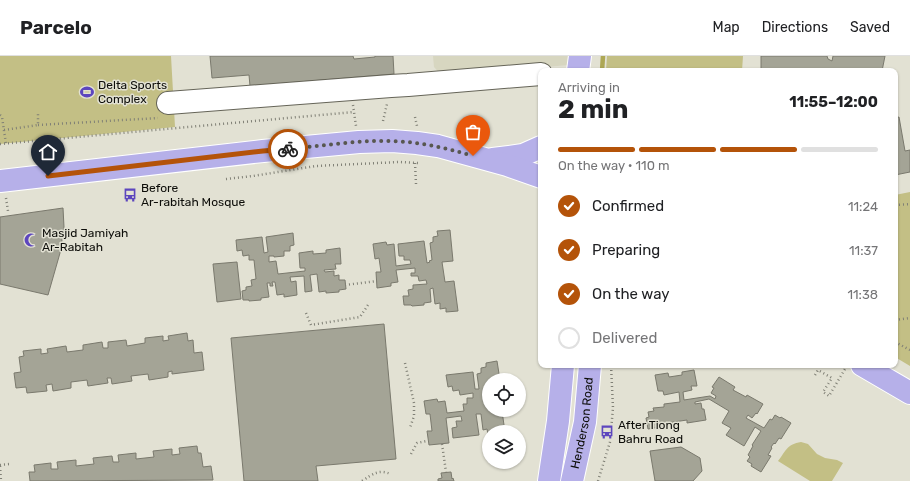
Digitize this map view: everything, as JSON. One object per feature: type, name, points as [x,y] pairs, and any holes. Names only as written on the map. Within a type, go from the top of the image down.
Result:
[{"type":"main road","points":[[578,68],[580,56]]},
{"type":"main road","points":[[0,181],[263,151],[359,142],[392,141],[438,146],[507,166],[538,178]]},
{"type":"main road","points":[[486,160],[523,154],[538,148]]},
{"type":"main road","name":"Henderson Road","points":[[549,481],[558,421],[563,368]]},
{"type":"main road","name":"Henderson Road","points":[[572,481],[585,422],[590,368]]},
{"type":"main road","points":[[867,368],[910,393]]},
{"type":"lane","points":[[168,103],[260,91],[328,85],[538,74]]},
{"type":"path","points":[[4,130],[38,126],[168,117],[168,103]]},
{"type":"path","points":[[353,104],[356,127]]},
{"type":"path","points":[[0,144],[354,112]]},
{"type":"path","points":[[38,114],[38,126]]},
{"type":"path","points":[[0,115],[2,117],[6,144]]},
{"type":"path","points":[[415,117],[416,125]]},
{"type":"path","points":[[226,179],[316,166],[399,162],[423,163]]},
{"type":"path","points":[[415,163],[416,184]]},
{"type":"path","points":[[898,205],[910,204]]},
{"type":"path","points":[[345,285],[377,281]]},
{"type":"path","points":[[306,313],[311,325],[360,317],[368,305]]},
{"type":"path","points":[[898,320],[910,318]]},
{"type":"path","points":[[898,344],[910,350]]},
{"type":"path","points":[[405,363],[414,403],[414,416],[410,428]]},
{"type":"path","points":[[598,481],[610,442],[613,408],[611,368]]},
{"type":"path","points":[[815,375],[818,370],[832,378],[823,392],[829,396],[845,368]]},
{"type":"path","points":[[411,454],[417,443],[427,440]]},
{"type":"path","points":[[442,444],[446,472]]},
{"type":"path","points":[[1,481],[0,465],[10,464]]},
{"type":"path","points":[[362,481],[376,472],[382,471],[391,474]]},
{"type":"shaded area","name":"Delta Sports Complex","points":[[0,56],[171,56],[175,127],[0,144]]},
{"type":"shaded area","points":[[433,56],[571,56],[570,65],[441,75],[434,67]]},
{"type":"shaded area","points":[[607,56],[743,56],[742,68],[606,68]]},
{"type":"shaded area","points":[[910,192],[910,366],[898,359],[898,194]]},
{"type":"shaded area","points":[[801,442],[808,444],[817,454],[825,458],[837,460],[843,463],[832,481],[810,481],[778,461],[790,446]]},
{"type":"building","points":[[210,56],[353,56],[354,59],[375,56],[393,56],[394,74],[250,86],[249,75],[212,78]]},
{"type":"building","points":[[761,56],[827,56],[828,59],[832,61],[833,56],[885,56],[883,68],[761,68]]},
{"type":"building","points":[[898,117],[905,151],[910,150],[910,172],[898,174]]},
{"type":"building","name":"Masjid Jamiyah Ar-Rabitah","points":[[63,208],[64,227],[60,253],[48,295],[0,284],[0,217]]},
{"type":"building","points":[[450,230],[453,261],[442,262],[445,282],[454,281],[458,311],[446,312],[446,308],[440,309],[440,303],[435,304],[433,288],[430,289],[431,302],[424,303],[424,305],[404,305],[403,296],[409,296],[408,290],[413,289],[413,285],[427,284],[426,280],[419,281],[418,276],[411,276],[411,273],[415,273],[415,268],[396,270],[398,282],[391,283],[391,286],[377,288],[376,272],[381,272],[379,258],[375,259],[373,244],[386,242],[387,245],[394,244],[396,266],[411,264],[410,260],[404,260],[404,256],[399,256],[398,244],[424,241],[427,263],[432,260],[430,243],[433,242],[433,237],[438,236],[437,231]]},
{"type":"building","points":[[293,233],[294,245],[290,246],[290,251],[284,251],[284,256],[269,256],[269,262],[276,261],[278,274],[305,271],[305,268],[300,268],[299,253],[313,251],[313,254],[326,253],[326,250],[340,248],[341,264],[335,264],[336,269],[324,270],[325,272],[334,271],[334,276],[339,275],[339,280],[345,280],[346,289],[339,290],[339,292],[319,292],[317,274],[310,275],[312,291],[305,292],[304,276],[290,277],[291,282],[296,281],[297,295],[284,297],[284,294],[277,295],[275,282],[272,282],[273,286],[270,286],[270,283],[267,283],[269,297],[261,298],[261,300],[243,300],[242,291],[246,290],[246,287],[252,286],[251,280],[256,279],[254,260],[249,260],[249,255],[243,256],[242,250],[237,251],[236,240],[262,237],[264,253],[268,252],[266,237]]},
{"type":"building","points":[[237,262],[241,299],[217,302],[213,264]]},
{"type":"building","points":[[384,324],[396,459],[316,466],[318,481],[244,481],[231,338]]},
{"type":"building","points":[[187,333],[188,341],[193,340],[194,353],[202,352],[204,370],[172,374],[172,371],[168,372],[168,377],[149,380],[148,374],[131,376],[132,381],[112,384],[111,378],[107,378],[108,383],[88,386],[87,380],[71,382],[71,388],[53,391],[52,384],[46,385],[47,391],[27,393],[26,387],[16,388],[14,373],[21,372],[19,357],[24,356],[23,351],[41,349],[41,354],[48,353],[47,349],[66,346],[67,352],[83,350],[83,345],[102,342],[103,348],[108,348],[108,342],[126,340],[127,346],[145,343],[145,338],[163,336],[163,341],[169,340],[168,336]]},
{"type":"building","points":[[497,361],[499,373],[482,373],[482,417],[503,417],[504,425],[482,425],[481,414],[476,414],[479,435],[453,438],[452,428],[457,427],[456,421],[462,421],[461,416],[446,418],[449,443],[429,445],[427,431],[432,431],[430,414],[426,414],[424,401],[437,399],[438,402],[445,401],[447,413],[464,411],[463,404],[467,404],[467,398],[473,398],[473,393],[460,395],[459,390],[453,391],[452,386],[448,387],[446,375],[473,372],[475,389],[479,389],[477,374],[481,373],[481,368],[486,367],[486,363]]},
{"type":"building","points":[[694,370],[697,386],[691,386],[692,390],[683,392],[684,400],[710,396],[715,399],[716,396],[711,393],[714,388],[712,387],[719,377],[735,387],[733,390],[746,397],[747,395],[763,404],[757,414],[756,413],[752,418],[748,415],[746,418],[764,428],[770,419],[772,420],[775,415],[791,423],[781,439],[779,438],[771,447],[772,448],[768,455],[771,456],[761,472],[751,466],[752,464],[747,461],[750,457],[748,455],[753,446],[752,445],[761,431],[755,427],[744,446],[726,435],[731,428],[722,423],[729,411],[709,399],[695,402],[695,404],[701,403],[706,420],[687,423],[687,420],[667,423],[667,426],[648,429],[646,418],[649,417],[648,412],[654,411],[653,408],[664,407],[664,404],[680,402],[679,392],[664,395],[663,391],[658,391],[655,375],[668,373],[669,377],[682,375],[682,372]]},
{"type":"building","points":[[197,446],[198,453],[201,453],[203,467],[211,466],[213,480],[30,481],[29,472],[35,472],[34,465],[51,463],[51,469],[58,469],[57,462],[76,460],[76,466],[94,464],[93,458],[112,456],[113,462],[119,462],[118,455],[136,453],[136,459],[154,457],[153,451],[172,449],[172,455],[180,454],[179,448]]},
{"type":"building","points":[[681,447],[700,458],[702,471],[693,481],[655,481],[650,451]]},
{"type":"building","points":[[451,472],[452,479],[453,478],[454,481],[438,481],[438,479],[442,478],[441,473]]},
{"type":"waterway","points":[[602,68],[603,56]]},
{"type":"way so far","points":[[288,149],[359,142],[392,141],[438,146],[473,156]]},
{"type":"place","name":"Delta Sports Complex","points":[[87,92]]},
{"type":"place","name":"Before Ar-rabitah Mosque","points":[[130,195]]},
{"type":"place","name":"Masjid Jamiyah Ar-Rabitah","points":[[31,240]]},
{"type":"place","name":"After Tiong Bahru Road","points":[[607,432]]},
{"type":"route","points":[[48,176],[288,149]]}]
